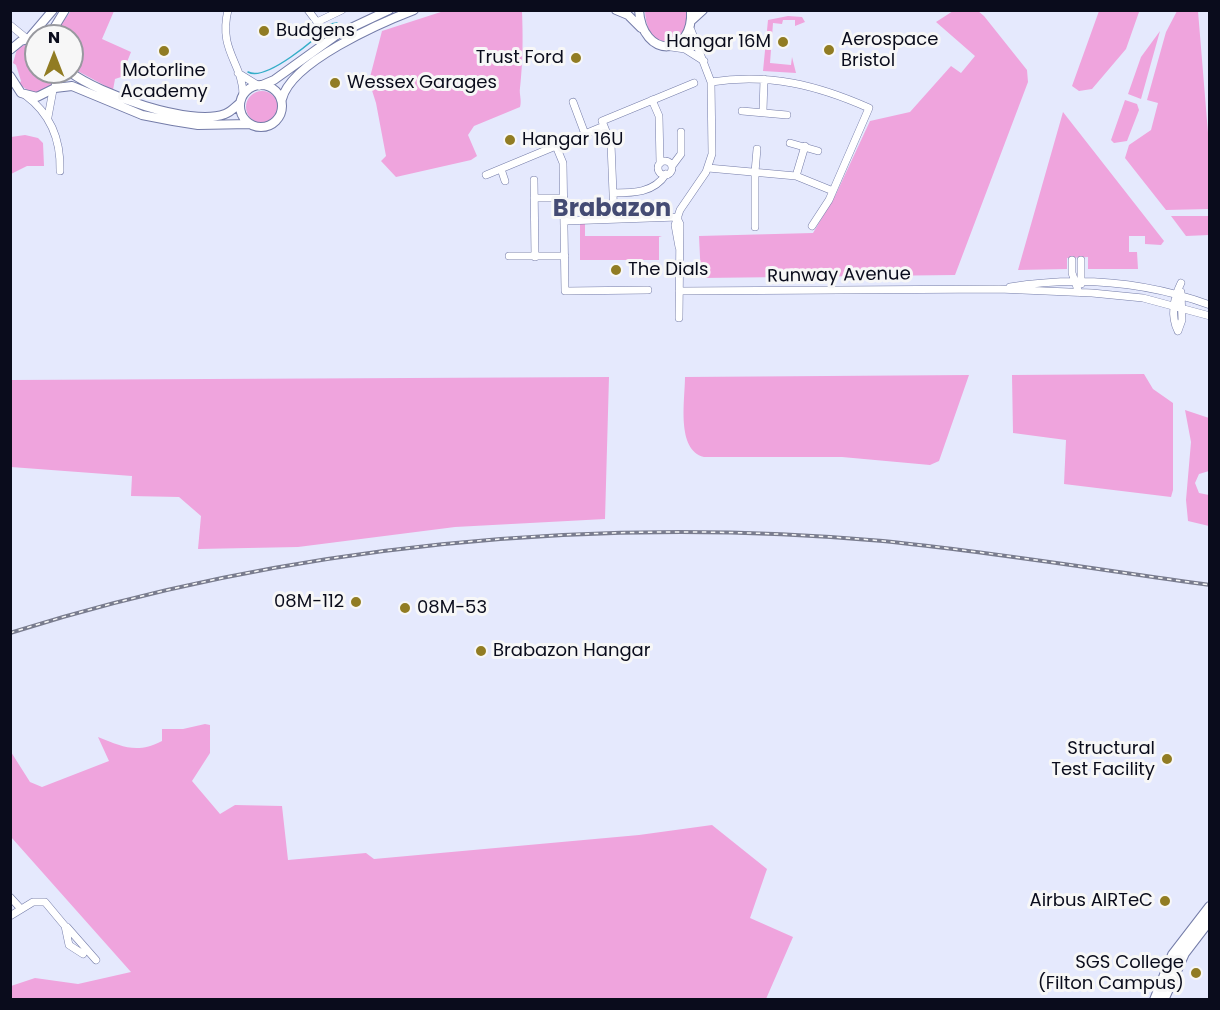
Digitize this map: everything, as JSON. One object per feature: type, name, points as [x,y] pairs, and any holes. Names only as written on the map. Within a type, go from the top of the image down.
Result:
[{"type":"main road","points":[[1155,999],[1173,955],[1209,907]]},
{"type":"main road","points":[[1163,999],[1188,946],[1209,919]]},
{"type":"street","points":[[42,24],[53,10]]},
{"type":"street","points":[[56,24],[65,10]]},
{"type":"street","points":[[228,10],[226,23],[228,50],[238,73],[241,114],[250,124]]},
{"type":"street","points":[[308,10],[317,22],[342,10]]},
{"type":"street","points":[[84,80],[110,94],[175,112],[216,116],[229,112],[241,99],[274,80],[338,34],[389,10]]},
{"type":"street","points":[[10,91],[37,97],[54,89],[72,86],[141,115],[198,124],[250,124],[264,127],[275,123],[281,115],[283,92],[295,78],[333,49],[378,25],[414,10]]},
{"type":"street","points":[[616,10],[628,15],[654,44],[685,49],[706,63]]},
{"type":"street","points":[[639,10],[641,28]]},
{"type":"street","points":[[669,46],[681,42],[691,20],[703,10]]},
{"type":"street","points":[[679,318],[681,224],[678,218],[683,204],[708,168],[712,148],[711,81],[691,20]]},
{"type":"street","points":[[10,25],[24,33]]},
{"type":"street","points":[[10,50],[24,41]]},
{"type":"street","points":[[238,73],[260,86],[272,88],[282,99]]},
{"type":"street","points":[[10,75],[23,94],[48,117],[58,146],[60,171]]},
{"type":"street","points":[[711,81],[764,79],[824,89],[869,108],[833,191],[812,226]]},
{"type":"street","points":[[763,111],[764,79]]},
{"type":"street","points":[[614,218],[611,144],[602,121],[694,83]]},
{"type":"street","points":[[48,117],[56,84]]},
{"type":"street","points":[[652,100],[659,116],[659,170],[666,174]]},
{"type":"street","points":[[573,102],[585,134]]},
{"type":"street","points":[[742,111],[763,111],[787,115]]},
{"type":"street","points":[[486,175],[604,126]]},
{"type":"street","points":[[613,193],[641,192],[652,188],[671,172],[672,166],[681,154],[681,132]]},
{"type":"street","points":[[790,143],[818,151]]},
{"type":"street","points":[[556,146],[563,163],[566,291],[648,290]]},
{"type":"street","points":[[796,176],[805,146]]},
{"type":"street","points":[[755,227],[754,171],[758,149]]},
{"type":"street","points":[[660,163],[668,161],[672,166]]},
{"type":"street","points":[[708,168],[718,171],[754,171],[796,176],[833,191]]},
{"type":"street","points":[[501,169],[505,181]]},
{"type":"street","points":[[534,180],[535,256]]},
{"type":"street","points":[[534,198],[564,198]]},
{"type":"street","points":[[565,221],[678,218]]},
{"type":"street","points":[[509,256],[565,256]]},
{"type":"street","points":[[1072,260],[1079,293]]},
{"type":"street","points":[[1077,281],[1081,260]]},
{"type":"street","name":"Runway Avenue","points":[[999,289],[1077,281],[1131,284],[1179,295],[1209,305]]},
{"type":"street","name":"Runway Avenue","points":[[679,291],[999,289],[1131,296],[1182,307],[1209,316]]},
{"type":"street","points":[[1179,295],[1182,323],[1178,331],[1174,323],[1174,305],[1179,295]]},
{"type":"street","points":[[10,897],[21,909]]},
{"type":"street","points":[[10,916],[33,902],[45,902],[96,960]]},
{"type":"street","points":[[65,926],[69,945],[83,954]]},
{"type":"shaded area","points":[[447,10],[522,11],[520,107],[474,126],[468,135],[477,156],[471,160],[396,177],[381,161],[386,156],[376,103],[369,81],[382,31]]},
{"type":"shaded area","points":[[71,11],[114,11],[102,39],[131,52],[121,77],[115,79],[113,90],[84,74],[84,24],[61,24]]},
{"type":"shaded area","points":[[645,11],[686,11],[687,27],[683,34],[675,36],[673,41],[660,40],[655,38],[649,29]]},
{"type":"shaded area","points":[[953,11],[978,11],[984,16],[1027,70],[1028,82],[955,275],[701,278],[699,236],[813,233],[836,194],[870,121],[910,112],[951,66],[961,73],[975,56],[936,22]]},
{"type":"shaded area","points":[[1099,11],[1139,12],[1126,49],[1092,89],[1079,91],[1072,86]]},
{"type":"shaded area","points":[[1177,11],[1198,11],[1209,145],[1209,209],[1166,210],[1125,158],[1129,145],[1151,130],[1158,103],[1147,100],[1166,32]]},
{"type":"shaded area","points":[[788,16],[802,17],[805,22],[795,26],[795,20],[783,20],[782,24],[773,23],[770,63],[791,65],[792,57],[796,73],[763,71],[768,20]]},
{"type":"shaded area","points":[[1160,31],[1141,99],[1128,94],[1141,57]]},
{"type":"shaded area","points":[[24,45],[24,84],[53,84],[38,93],[30,92],[19,84],[21,81],[16,65],[13,63],[17,49]]},
{"type":"shaded area","points":[[262,91],[273,96],[278,107],[273,118],[262,123],[251,118],[246,107],[251,96]]},
{"type":"shaded area","points":[[1125,100],[1137,104],[1139,110],[1127,141],[1114,143],[1111,140]]},
{"type":"shaded area","points":[[1063,112],[1164,241],[1161,245],[1145,244],[1145,236],[1129,236],[1129,252],[1137,252],[1138,269],[1088,269],[1088,257],[1067,258],[1067,269],[1018,270]]},
{"type":"shaded area","points":[[25,135],[38,138],[43,143],[44,166],[27,166],[11,174],[11,137]]},
{"type":"shaded area","points":[[1171,216],[1209,216],[1209,235],[1186,236]]},
{"type":"shaded area","points":[[580,224],[585,224],[585,236],[662,236],[659,237],[659,260],[580,260]]},
{"type":"shaded area","points":[[1144,374],[1153,389],[1173,403],[1173,490],[1171,497],[1064,484],[1066,440],[1013,433],[1012,375]]},
{"type":"shaded area","points":[[969,375],[939,461],[930,465],[842,457],[704,457],[689,445],[686,435],[685,377]]},
{"type":"shaded area","points":[[609,377],[605,519],[455,527],[298,547],[198,549],[201,516],[179,497],[131,496],[132,476],[11,467],[11,380]]},
{"type":"shaded area","points":[[1185,410],[1209,418],[1209,471],[1199,474],[1195,483],[1199,493],[1209,495],[1209,526],[1188,521],[1186,500],[1191,442]]},
{"type":"shaded area","points":[[210,725],[210,753],[192,781],[220,814],[235,805],[282,806],[288,860],[366,853],[374,859],[639,835],[712,825],[767,869],[750,918],[793,937],[766,999],[11,999],[11,986],[35,978],[78,984],[131,972],[11,837],[11,752],[30,782],[42,787],[109,761],[98,737],[130,748],[137,748],[162,741],[162,729],[183,729]]},
{"type":"waterway","points":[[248,72],[267,71],[278,65],[303,48],[330,24],[337,23]]},
{"type":"railway","points":[[10,633],[115,603],[223,578],[332,558],[442,544],[553,535],[663,532],[774,534],[883,541],[1210,585]]},
{"type":"place","name":"Budgens","points":[[264,31]]},
{"type":"place","name":"Hangar 16M","points":[[783,42]]},
{"type":"place","name":"Aerospace Bristol","points":[[829,50]]},
{"type":"place","name":"Motorline Academy","points":[[164,51]]},
{"type":"place","name":"Trust Ford","points":[[576,58]]},
{"type":"place","name":"Wessex Garages","points":[[335,83]]},
{"type":"place","name":"Hangar 16U","points":[[510,140]]},
{"type":"place","name":"The Dials","points":[[616,270]]},
{"type":"place","name":"08M-112","points":[[356,602]]},
{"type":"place","name":"08M-53","points":[[405,608]]},
{"type":"place","name":"Brabazon Hangar","points":[[481,651]]},
{"type":"place","name":"Structural Test Facility","points":[[1167,759]]},
{"type":"place","name":"Airbus AIRTeC","points":[[1165,901]]},
{"type":"place","name":"SGS College (Filton Campus)","points":[[1196,973]]},
{"type":"district","name":"Brabazon","points":[[612,210]]}]
